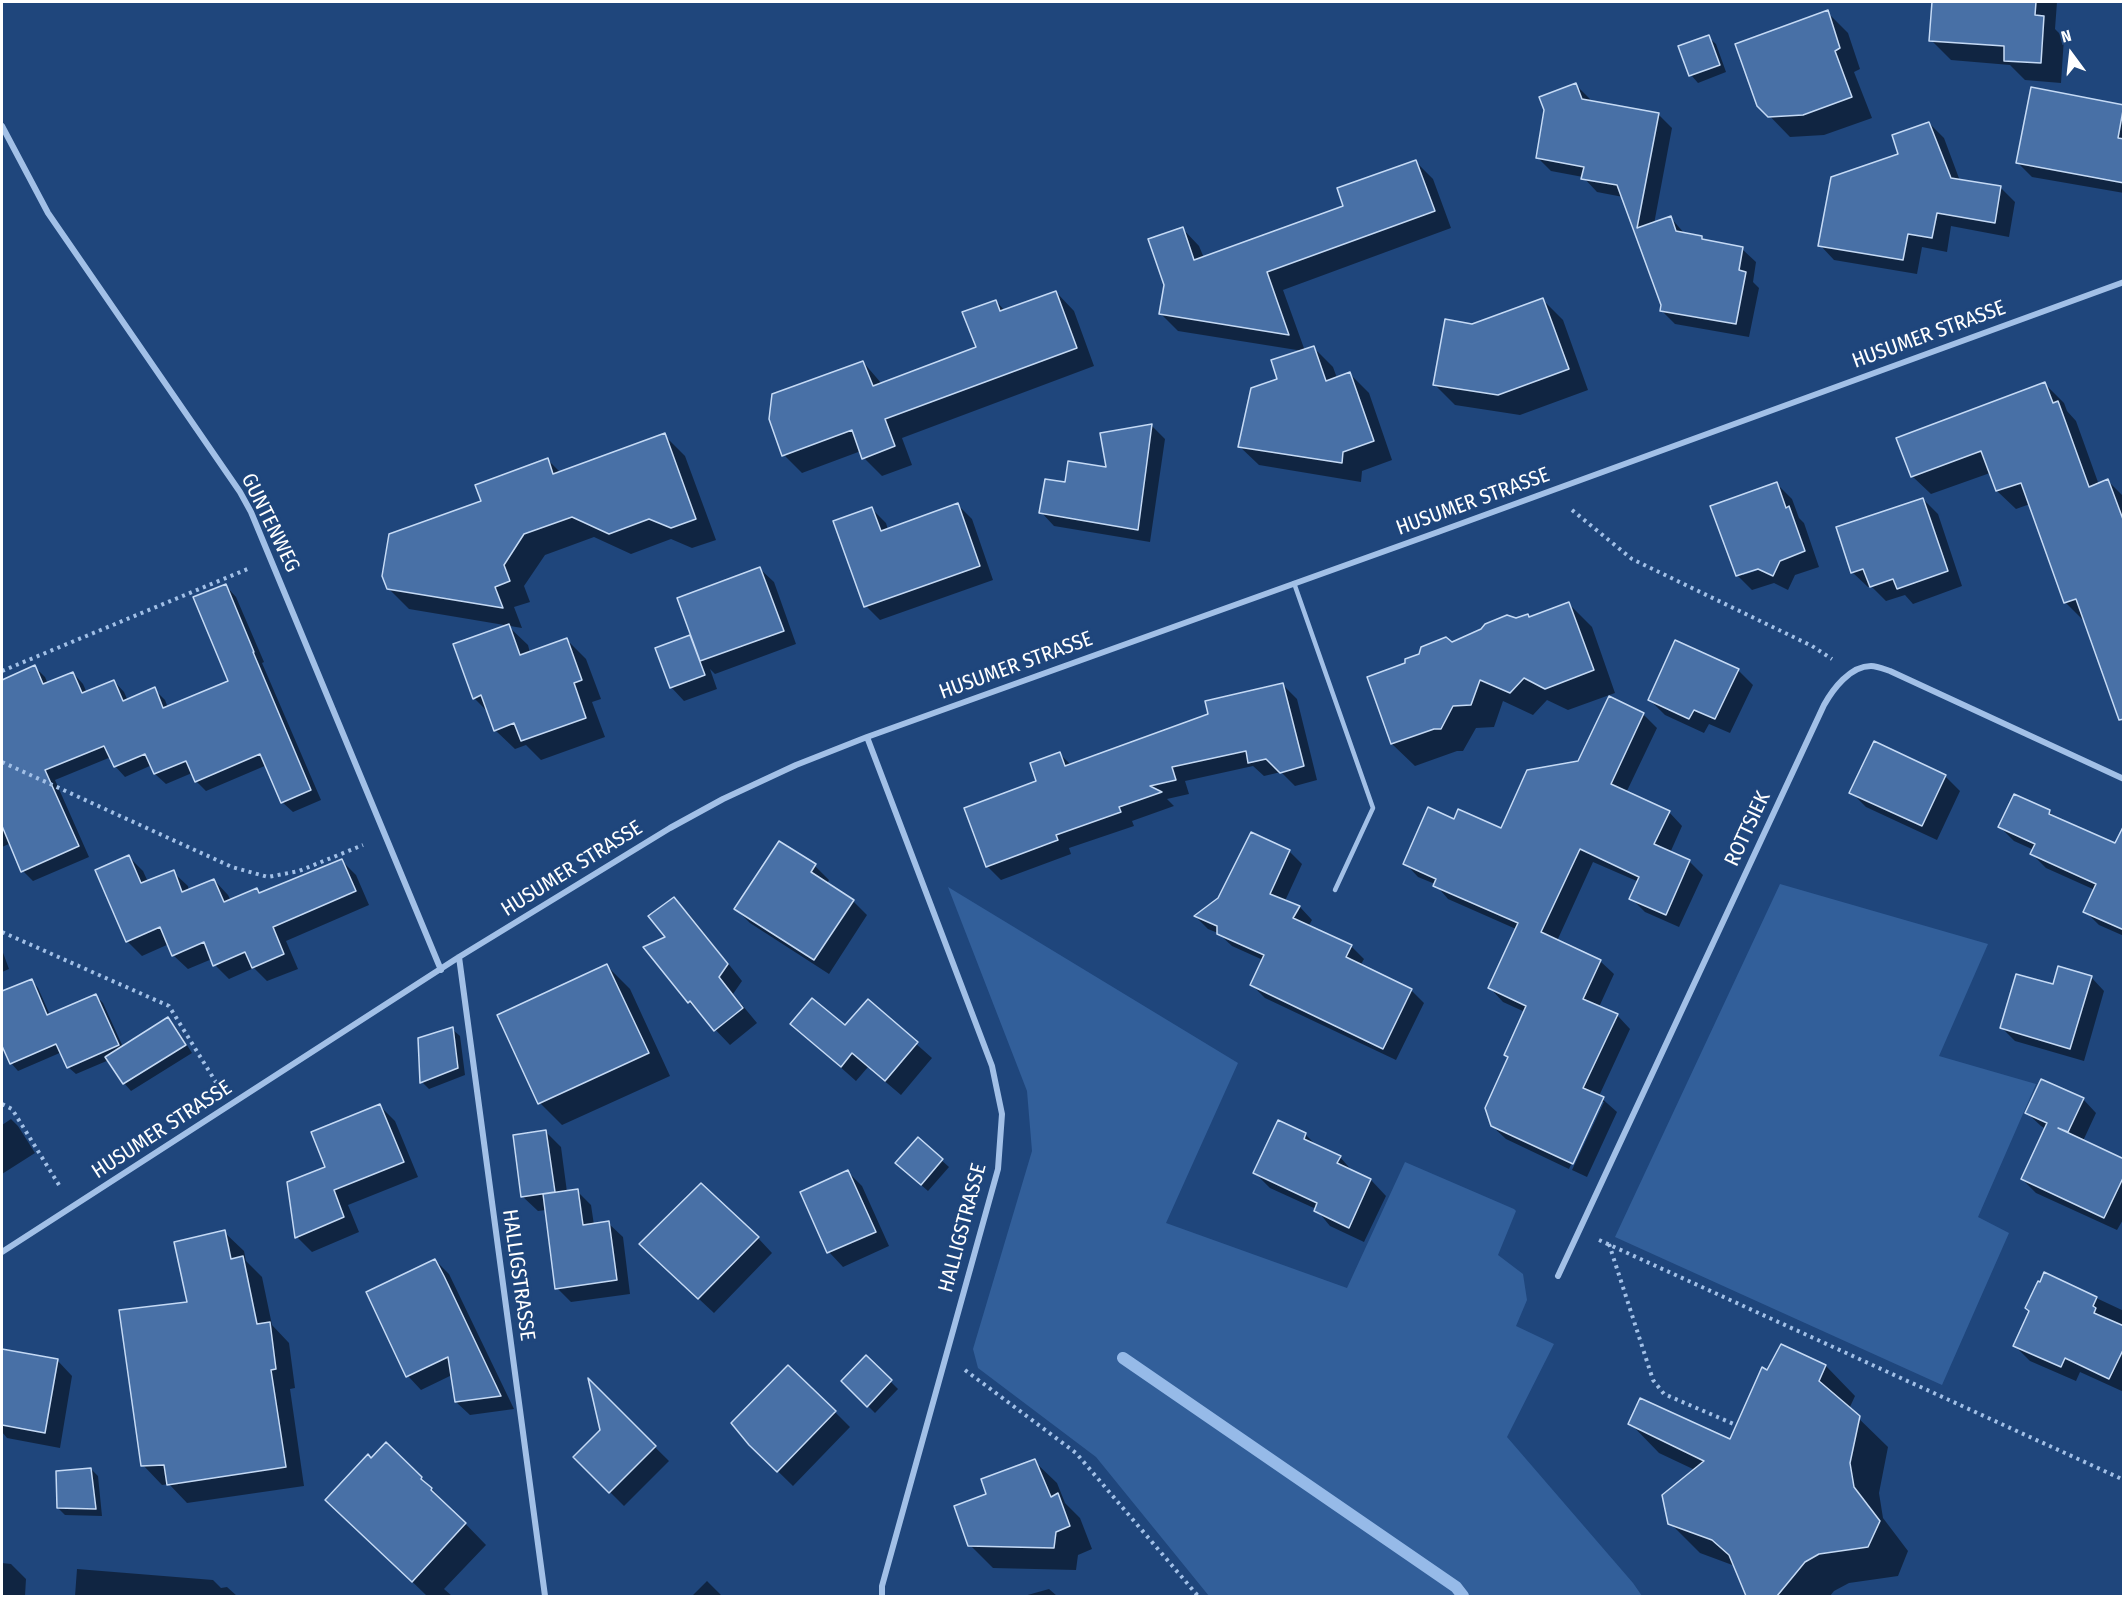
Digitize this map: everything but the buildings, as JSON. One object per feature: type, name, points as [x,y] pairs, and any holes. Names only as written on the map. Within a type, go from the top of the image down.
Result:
[{"type":"street","name":"GUNTENWEG","points":[[2,126],[48,213],[240,492],[271,560],[441,970]]},
{"type":"street","name":"HUSUMER STRASSE","points":[[2,1252],[459,957],[670,828],[723,799],[796,765],[867,737],[2124,282]]},
{"type":"street","points":[[1852,673],[1870,666],[1890,671],[2124,779]]},
{"type":"street","name":"ROTTSIEK","points":[[1558,1276],[1824,705],[1835,686],[1852,673]]},
{"type":"street","name":"HALLIGSTRASSE","points":[[867,737],[992,1066],[1002,1114],[998,1169],[882,1586],[882,1596]]},
{"type":"street","name":"HALLIGSTRASSE","points":[[459,957],[545,1596]]},
{"type":"lane","points":[[1294,583],[1373,808],[1335,890]]},
{"type":"path","points":[[1549,492],[1632,559],[1812,646],[1852,673]]},
{"type":"path","points":[[2,671],[271,560]]},
{"type":"path","points":[[2,762],[232,867],[268,877],[298,871],[386,836]]},
{"type":"path","points":[[2,932],[169,1006],[230,1106]]},
{"type":"path","points":[[2,1104],[12,1109],[72,1207]]},
{"type":"path","points":[[1580,1230],[2124,1480]]},
{"type":"path","points":[[1609,1244],[1653,1380],[1664,1394],[1736,1425]]},
{"type":"path","points":[[945,1356],[1076,1453],[1198,1596]]},
{"type":"shaded area","points":[[1780,884],[1988,944],[1939,1056],[2036,1084],[1978,1217],[2009,1233],[1942,1385],[1615,1237]]},
{"type":"shaded area","points":[[948,887],[1238,1063],[1166,1223],[1347,1288],[1405,1162],[1516,1211],[1498,1255],[1523,1274],[1527,1300],[1516,1326],[1554,1344],[1507,1437],[1642,1596],[1209,1596],[1096,1457],[978,1368],[973,1349],[1032,1151],[1027,1091]]},
{"type":"waterway","points":[[1123,1358],[1456,1587],[1463,1596]]}]
